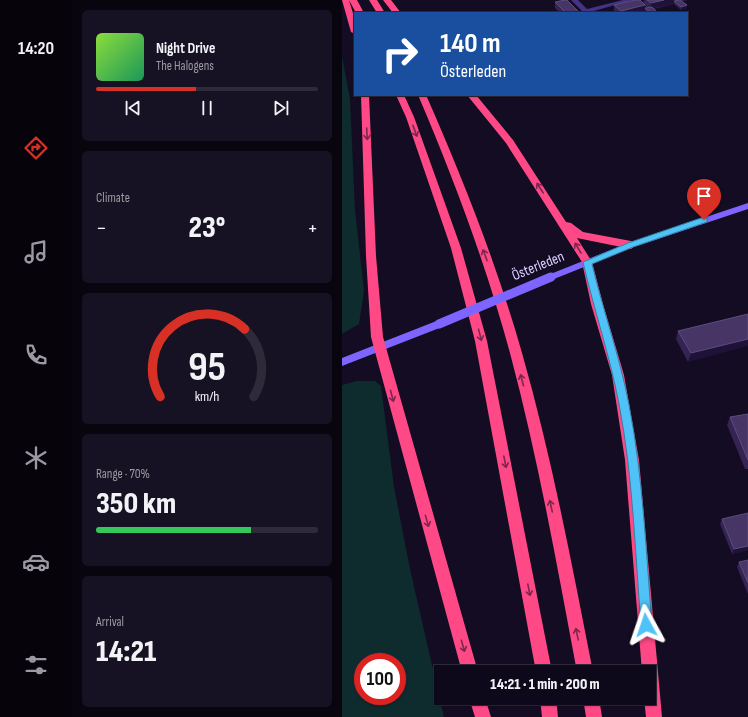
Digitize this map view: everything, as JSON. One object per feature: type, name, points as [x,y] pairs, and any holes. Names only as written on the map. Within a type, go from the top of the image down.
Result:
[{"type":"highway","points":[[345,0],[354,29]]},
{"type":"highway","points":[[353,0],[359,12]]},
{"type":"highway","points":[[373,0],[380,12]]},
{"type":"highway","points":[[387,0],[396,12]]},
{"type":"highway","points":[[365,96],[377,337],[392,396],[468,665]]},
{"type":"highway","points":[[400,96],[410,117],[456,248],[474,312],[481,341],[543,665]]},
{"type":"highway","points":[[422,96],[448,153],[493,276],[509,328],[538,440],[584,665]]},
{"type":"highway","points":[[472,96],[510,142],[587,262],[597,304],[618,375],[632,460],[654,717]]},
{"type":"highway","points":[[561,220],[580,235],[631,245]]},
{"type":"highway","points":[[479,705],[482,717]]},
{"type":"highway","points":[[549,705],[550,717]]},
{"type":"highway","points":[[592,705],[594,717]]},
{"type":"main road","name":"Österleden","points":[[342,362],[381,348],[631,245],[748,206]]},
{"type":"street","points":[[574,0],[587,12],[630,0]]},
{"type":"green space","points":[[342,56],[350,99],[355,210],[364,291],[359,324],[342,334]]},
{"type":"green space","points":[[357,381],[375,381],[381,386],[394,487],[410,569],[434,673],[434,705],[441,705],[444,717],[342,717],[342,385]]},
{"type":"building","points":[[567,0],[579,12],[560,12],[564,11],[555,2]]},
{"type":"building","points":[[640,0],[645,5],[621,11],[614,5]]},
{"type":"building","points":[[647,0],[664,0],[651,3]]},
{"type":"building","points":[[680,0],[687,5],[681,7],[674,1]]},
{"type":"building","points":[[652,7],[657,12],[650,12],[645,8]]},
{"type":"building","points":[[748,314],[748,339],[691,353],[678,331]]},
{"type":"building","points":[[748,414],[748,460],[730,417]]},
{"type":"building","points":[[748,513],[748,546],[734,549],[722,519]]},
{"type":"building","points":[[748,560],[748,583],[739,562]]},
{"type":"route","points":[[646,625],[635,488],[624,406],[618,375],[597,304],[587,262],[704,220]]}]
